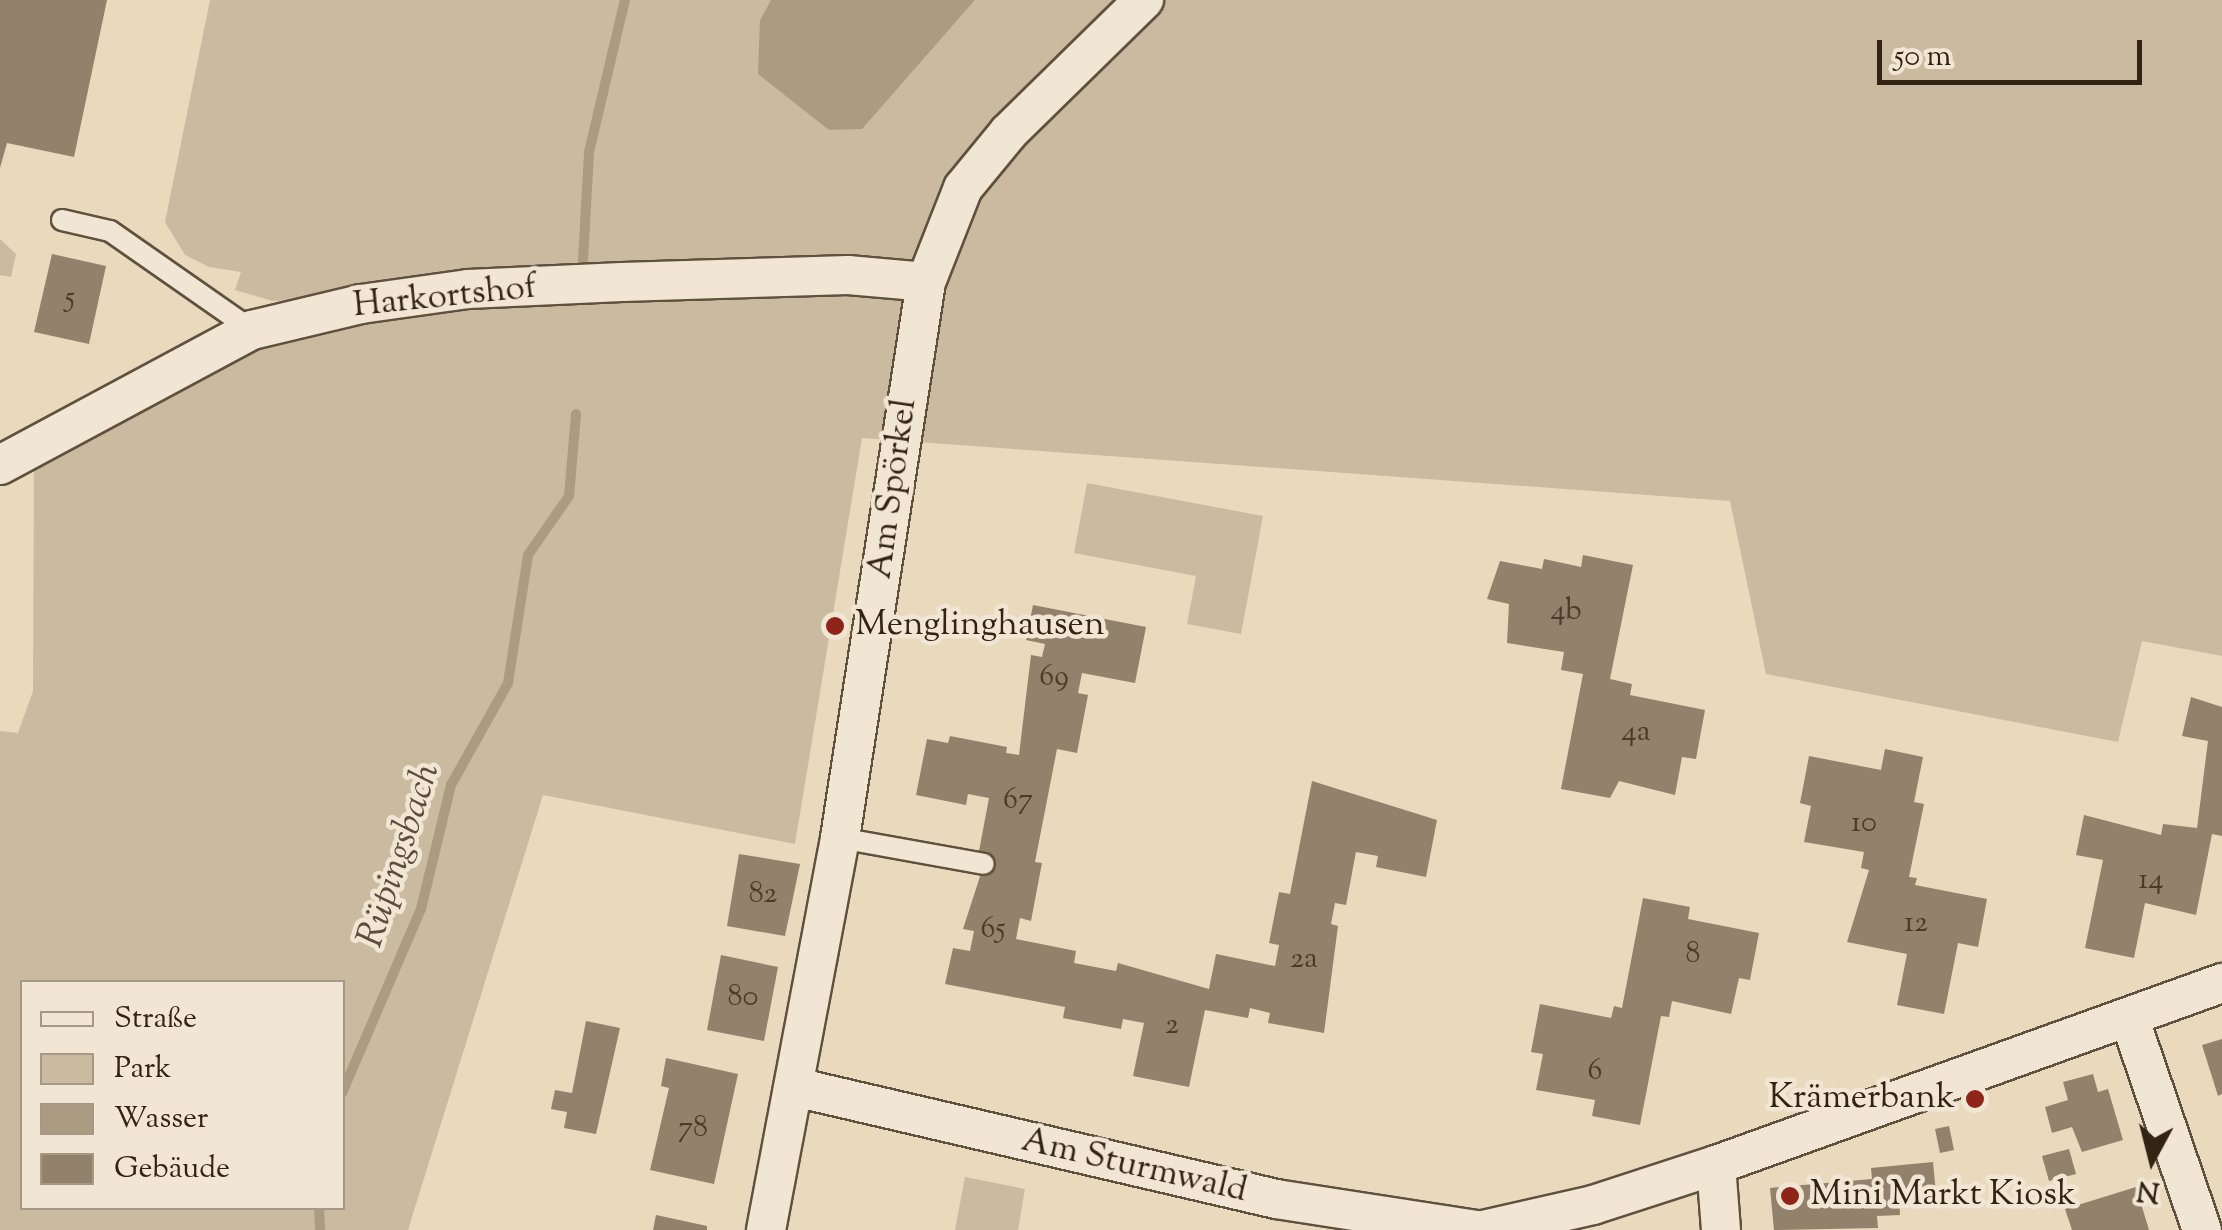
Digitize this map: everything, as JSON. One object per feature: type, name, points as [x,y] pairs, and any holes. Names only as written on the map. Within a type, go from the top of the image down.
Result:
[{"type":"street","name":"Am Spörkel","points":[[766,1230],[840,838],[926,282],[963,188],[1010,132],[1144,0]]},
{"type":"street","name":"Harkortshof","points":[[0,464],[252,330],[361,304],[468,289],[848,275],[926,282]]},
{"type":"street","name":"Am Sturmwald","points":[[795,1087],[1273,1214],[1480,1230],[1593,1205],[1716,1165],[2222,983]]},
{"type":"street","points":[[2129,1017],[2202,1230]]},
{"type":"street","points":[[1716,1165],[1722,1230]]},
{"type":"lane","points":[[62,220],[110,231],[252,330]]},
{"type":"lane","points":[[840,838],[984,864]]},
{"type":"green space","points":[[210,0],[771,0],[760,20],[797,103],[829,130],[862,128],[975,0],[2222,0],[2222,656],[2142,641],[2118,742],[1766,674],[1730,501],[862,438],[795,844],[543,795],[408,1230],[0,1230],[0,731],[18,733],[33,691],[34,453],[336,298],[273,301],[235,290],[241,272],[209,267],[185,255],[165,222]]},
{"type":"green space","points":[[0,239],[16,254],[11,277],[0,275]]},
{"type":"green space","points":[[1087,483],[1263,516],[1241,634],[1187,624],[1196,576],[1074,553]]},
{"type":"green space","points":[[965,1177],[1025,1189],[1018,1230],[955,1230]]},
{"type":"water","points":[[771,0],[975,0],[862,129],[829,130],[758,74],[760,20]]},
{"type":"building","points":[[0,0],[107,0],[74,157],[7,143],[0,168]]},
{"type":"building","points":[[52,254],[106,266],[89,344],[34,332]]},
{"type":"building","points":[[1583,555],[1633,565],[1610,679],[1632,684],[1630,695],[1705,710],[1696,759],[1682,757],[1675,795],[1619,781],[1610,798],[1561,789],[1583,674],[1561,670],[1564,652],[1507,643],[1509,604],[1487,599],[1500,561],[1542,569],[1544,559],[1581,567]]},
{"type":"building","points":[[1033,605],[1146,627],[1135,683],[1082,673],[1078,693],[1088,695],[1077,753],[1057,749],[1035,862],[1042,863],[1031,921],[1020,918],[1016,939],[1076,951],[1074,963],[1116,971],[1118,963],[1209,989],[1216,954],[1275,966],[1279,945],[1269,943],[1279,892],[1290,894],[1312,781],[1437,820],[1426,877],[1376,867],[1378,856],[1356,852],[1346,905],[1335,903],[1331,924],[1338,926],[1324,1033],[1268,1023],[1270,1013],[1250,1008],[1248,1018],[1205,1010],[1189,1087],[1133,1076],[1144,1023],[1123,1019],[1121,1029],[1063,1018],[1065,1007],[945,984],[953,948],[970,951],[974,931],[963,929],[984,864],[986,853],[979,851],[989,798],[968,794],[966,805],[916,795],[927,739],[948,743],[950,736],[1007,747],[1006,753],[1019,755],[1031,655],[1042,657],[1045,644],[1026,640]]},
{"type":"building","points":[[2191,697],[2222,707],[2222,836],[2212,834],[2196,915],[2145,903],[2134,958],[2085,948],[2103,860],[2076,855],[2084,815],[2161,835],[2163,824],[2197,828],[2208,741],[2182,736]]},
{"type":"building","points":[[1885,749],[1923,757],[1914,802],[1924,804],[1909,877],[1917,878],[1915,885],[1987,899],[1978,947],[1958,943],[1944,1014],[1897,1005],[1907,954],[1847,942],[1869,870],[1861,868],[1864,852],[1804,842],[1811,806],[1800,803],[1809,756],[1881,770]]},
{"type":"building","points":[[739,854],[800,864],[785,936],[727,926]]},
{"type":"building","points":[[1643,898],[1690,907],[1688,919],[1759,933],[1750,980],[1739,978],[1731,1014],[1672,1001],[1669,1017],[1661,1016],[1640,1125],[1592,1116],[1595,1100],[1536,1090],[1543,1054],[1531,1052],[1540,1004],[1611,1018],[1614,1006],[1622,1008]]},
{"type":"building","points":[[721,955],[778,967],[764,1041],[707,1030]]},
{"type":"building","points":[[586,1021],[620,1028],[596,1134],[564,1128],[567,1112],[551,1109],[555,1090],[572,1093]]},
{"type":"building","points":[[2222,1039],[2222,1094],[2218,1096],[2202,1045]]},
{"type":"building","points":[[666,1058],[738,1074],[714,1184],[650,1170],[669,1088],[661,1086]]},
{"type":"building","points":[[2093,1074],[2098,1092],[2108,1089],[2123,1140],[2082,1152],[2072,1127],[2052,1133],[2045,1107],[2068,1100],[2063,1082]]},
{"type":"building","points":[[1949,1126],[1954,1150],[1940,1153],[1935,1129]]},
{"type":"building","points":[[2069,1149],[2076,1174],[2049,1181],[2042,1156]]},
{"type":"building","points":[[1933,1162],[1936,1194],[1899,1195],[1900,1215],[1877,1216],[1878,1228],[1774,1230],[1770,1188],[1872,1179],[1871,1168]]},
{"type":"building","points":[[2136,1187],[2149,1230],[2072,1230],[2065,1209]]},
{"type":"building","points":[[656,1215],[707,1226],[707,1230],[653,1230]]},
{"type":"waterway","name":"Rüpingsbach","points":[[583,260],[589,152],[625,0]]},
{"type":"waterway","name":"Rüpingsbach","points":[[345,1086],[421,909],[451,785],[508,683],[528,555],[569,496],[576,414]]},
{"type":"waterway","name":"Rüpingsbach","points":[[319,1210],[320,1230]]},
{"type":"place","name":"Menglinghausen","points":[[835,626]]},
{"type":"place","name":"Krämerbank","points":[[1975,1099]]},
{"type":"place","name":"Mini Markt Kiosk","points":[[1790,1196]]}]
